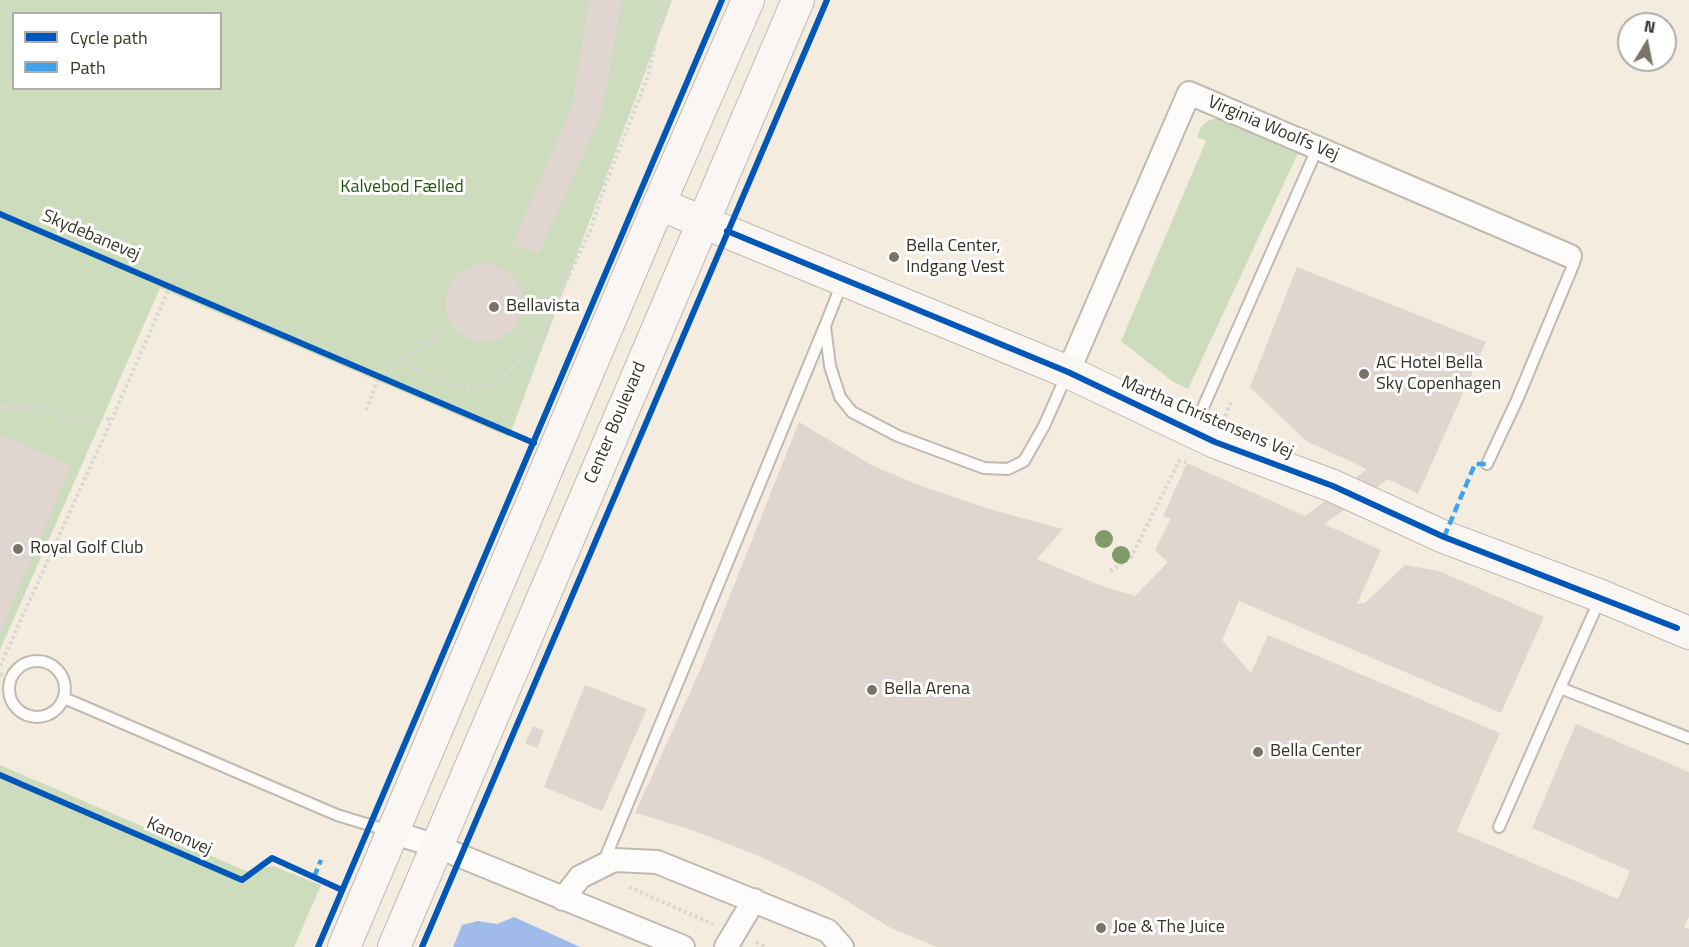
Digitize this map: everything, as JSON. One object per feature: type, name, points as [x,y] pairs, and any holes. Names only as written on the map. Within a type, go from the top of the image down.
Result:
[{"type":"street","points":[[344,947],[659,204],[748,0]]},
{"type":"street","name":"Center Boulevard","points":[[394,947],[798,0]]},
{"type":"street","name":"Virginia Woolfs Vej","points":[[1068,372],[1190,93],[1570,256]]},
{"type":"street","name":"Martha Christensens Vej","points":[[659,204],[1068,372],[1192,431],[1333,486],[1444,537],[1601,596],[1689,633]]},
{"type":"street","points":[[393,832],[436,846],[682,947]]},
{"type":"street","points":[[563,899],[580,878],[614,860],[657,862],[828,931],[842,947]]},
{"type":"street","points":[[730,940],[754,900]]},
{"type":"lane","points":[[1192,431],[1317,149]]},
{"type":"lane","points":[[1487,464],[1517,400],[1574,263],[1570,256]]},
{"type":"lane","points":[[602,866],[844,280]]},
{"type":"lane","points":[[825,326],[830,366],[840,397],[852,412],[898,436],[984,468],[1008,469],[1024,461],[1044,426],[1068,372]]},
{"type":"lane","points":[[1499,827],[1601,596]]},
{"type":"lane","points":[[30,662],[47,663],[60,673],[64,681],[64,698],[60,706],[45,716],[27,715],[14,704],[10,687],[11,679],[22,666],[30,662]]},
{"type":"lane","points":[[1560,688],[1689,738]]},
{"type":"lane","points":[[64,698],[337,815],[393,832]]},
{"type":"path","points":[[399,363],[457,386],[484,387],[499,380],[511,370],[539,338],[590,231],[605,185],[648,76],[664,0]]},
{"type":"path","points":[[159,282],[181,291]]},
{"type":"path","points":[[0,666],[170,286]]},
{"type":"path","points":[[366,410],[380,377],[448,328]]},
{"type":"path","points":[[369,373],[390,382]]},
{"type":"path","points":[[0,406],[37,409],[66,418],[112,419]]},
{"type":"path","points":[[1110,571],[1130,559],[1179,461]]},
{"type":"path","points":[[0,675],[11,679]]},
{"type":"path","points":[[602,866],[616,881],[730,940],[766,947]]},
{"type":"green space","name":"Kalvebod Fælled","points":[[0,0],[672,0],[509,437],[160,288],[0,650]]},
{"type":"green space","points":[[1224,117],[1295,148],[1298,153],[1188,389],[1172,381],[1121,341],[1206,141],[1197,137],[1201,127],[1209,120]]},
{"type":"green space","points":[[0,765],[246,871],[273,866],[321,885],[294,947],[0,947]]},
{"type":"water","points":[[514,917],[580,947],[453,947],[462,925],[478,921],[497,924]]},
{"type":"building","points":[[589,0],[622,0],[602,113],[539,253],[512,245],[572,105]]},
{"type":"building","points":[[484,264],[499,267],[512,275],[520,288],[523,303],[520,318],[512,331],[499,339],[484,342],[469,339],[456,331],[448,318],[445,303],[448,288],[456,275],[469,267]]},
{"type":"building","points":[[1297,267],[1486,342],[1418,494],[1388,479],[1324,524],[1381,550],[1357,604],[1365,603],[1405,565],[1439,571],[1544,617],[1501,713],[1239,601],[1222,640],[1251,673],[1268,635],[1500,733],[1457,831],[1618,899],[1630,871],[1532,828],[1576,724],[1689,772],[1689,917],[1684,927],[1689,929],[1689,947],[937,947],[889,927],[824,887],[757,855],[686,828],[635,813],[701,668],[799,422],[873,466],[919,485],[989,509],[1063,529],[1037,559],[1099,585],[1135,596],[1168,562],[1155,550],[1171,519],[1163,516],[1187,463],[1305,516],[1367,469],[1306,441],[1250,387]]},
{"type":"building","name":"Royal Golf Club","points":[[0,434],[71,466],[0,633]]},
{"type":"building","points":[[585,685],[647,709],[602,811],[544,787]]},
{"type":"building","points":[[533,726],[544,731],[537,748],[525,743]]},
{"type":"marked path","points":[[1444,537],[1475,464],[1487,464]]},
{"type":"marked path","points":[[314,877],[321,860]]},
{"type":"cycle path","points":[[318,947],[722,0]]},
{"type":"cycle path","points":[[422,947],[827,0]]},
{"type":"cycle path","name":"Skydebanevej","points":[[0,214],[534,443]]},
{"type":"cycle path","points":[[727,231],[1068,372],[1215,442],[1333,486],[1444,537],[1677,628]]},
{"type":"cycle path","name":"Kanonvej","points":[[0,775],[242,880],[272,858],[342,890]]},
{"type":"place","name":"Bella Center, Indgang Vest","points":[[894,257]]},
{"type":"place","name":"Bellavista","points":[[494,307]]},
{"type":"place","name":"AC Hotel Bella Sky Copenhagen","points":[[1364,374]]},
{"type":"place","name":"Royal Golf Club","points":[[18,549]]},
{"type":"place","name":"Bella Arena","points":[[872,690]]},
{"type":"place","name":"Bella Center","points":[[1258,752]]},
{"type":"place","name":"Joe & The Juice","points":[[1101,928]]}]
